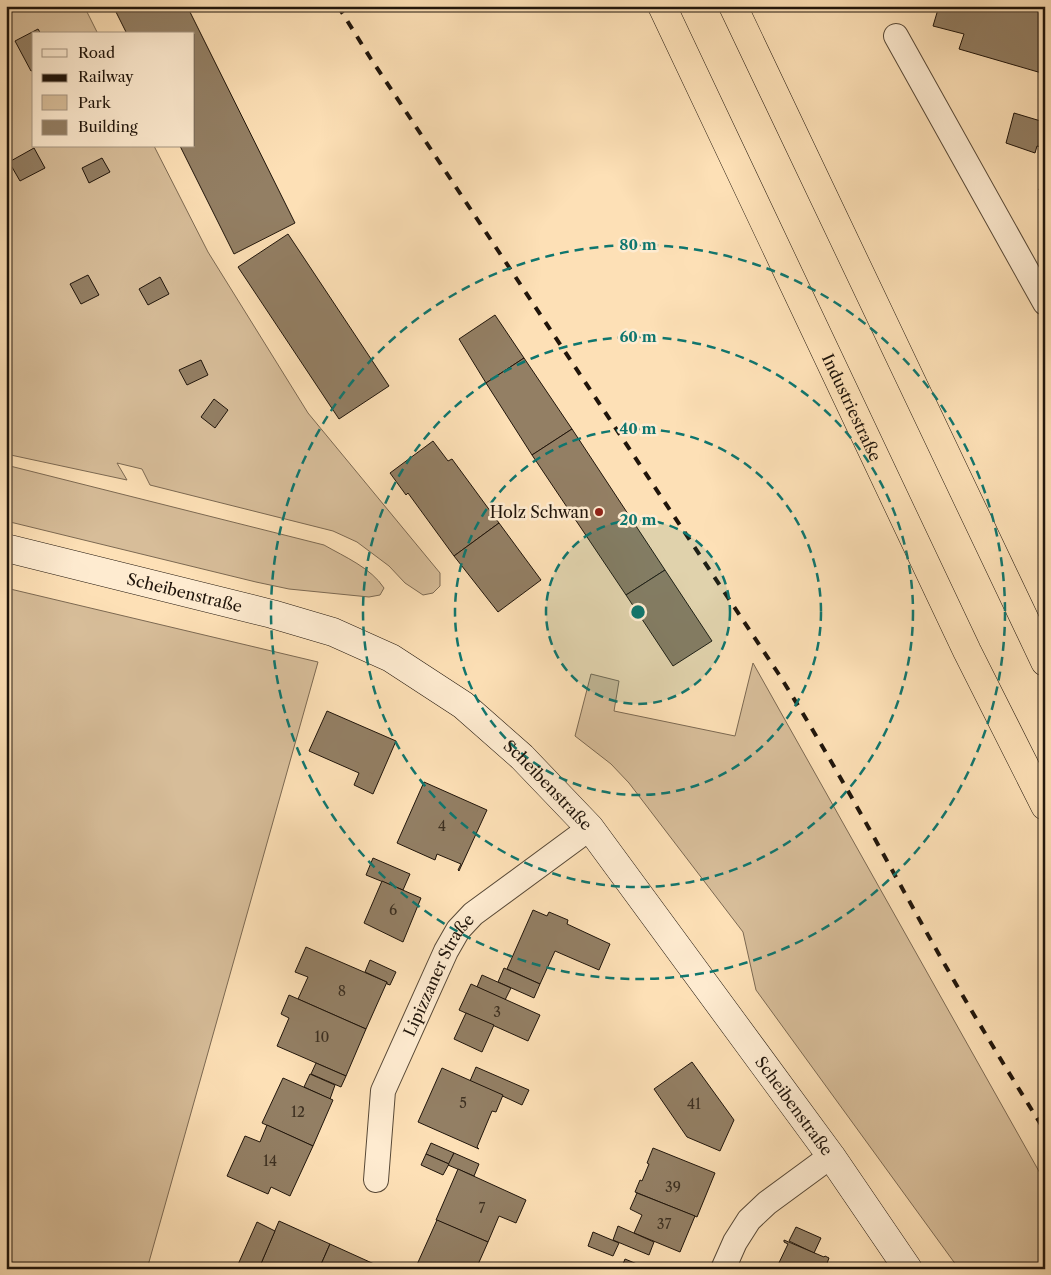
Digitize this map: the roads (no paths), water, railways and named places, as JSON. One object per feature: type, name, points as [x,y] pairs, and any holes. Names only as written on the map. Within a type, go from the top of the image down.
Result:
[{"type":"highway","name":"Industriestraße","points":[[662,6],[959,633],[1045,806]]},
{"type":"highway","points":[[732,6],[1045,662]]},
{"type":"street","points":[[896,36],[1045,303]]},
{"type":"street","name":"Scheibenstraße","points":[[6,548],[333,632],[391,658],[463,705],[522,757],[590,828],[831,1156],[908,1269]]},
{"type":"street","name":"Lipizzaner Straße","points":[[376,1180],[383,1091],[446,951],[458,930],[473,914],[590,828]]},
{"type":"street","points":[[723,1269],[735,1242],[748,1220],[767,1202],[831,1156]]},
{"type":"railway","points":[[338,6],[371,59],[778,673],[834,767],[953,978],[1045,1131]]},
{"type":"place","name":"Holz Schwan","points":[[599,512]]}]
